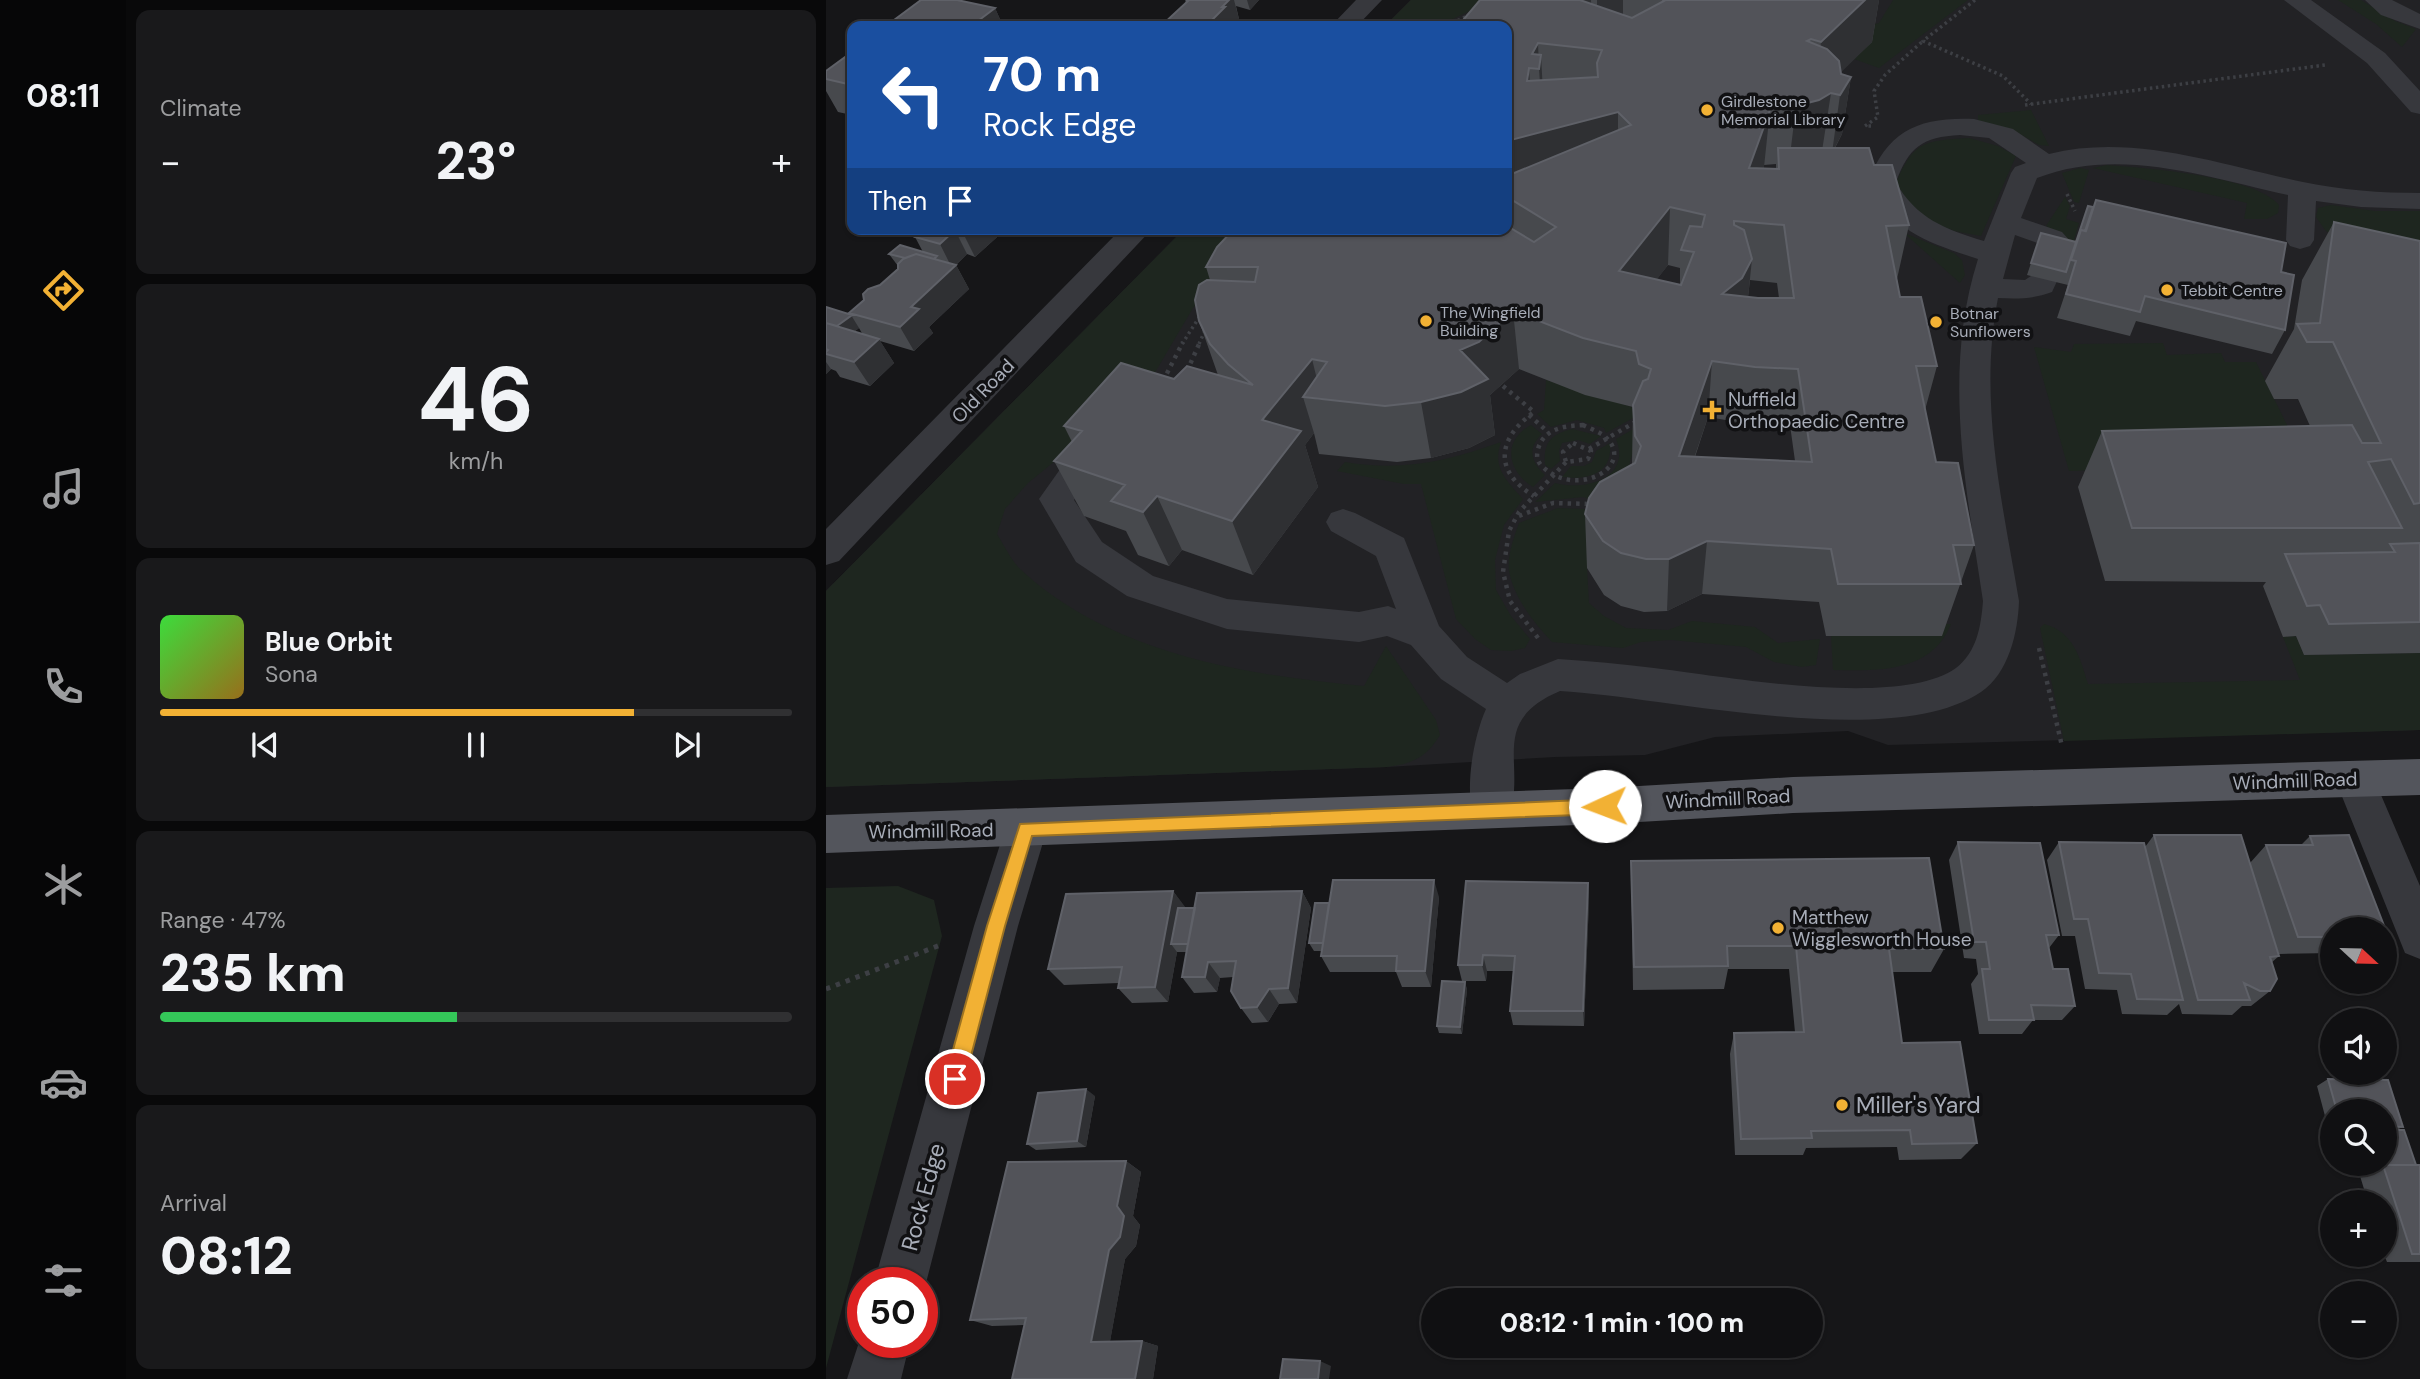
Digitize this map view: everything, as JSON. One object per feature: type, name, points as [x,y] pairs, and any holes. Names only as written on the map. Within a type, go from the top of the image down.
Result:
[{"type":"main road","name":"Windmill Road","points":[[826,834],[1026,829],[1793,795],[2420,777]]},
{"type":"street","points":[[1348,21],[1370,0]]},
{"type":"street","points":[[2296,0],[2376,58],[2420,106]]},
{"type":"street","points":[[2377,0],[2389,10],[2420,22]]},
{"type":"street","points":[[2043,163],[1998,132],[1947,127],[1917,134],[1900,147],[1889,163],[1882,183],[1889,201],[1904,217],[1989,271],[2028,290],[2041,285],[2043,279]]},
{"type":"street","points":[[1491,810],[1497,722],[1507,703],[1524,689],[1558,675],[1810,702],[1909,702],[1938,695],[1966,682],[1984,664],[2001,624],[2001,601],[1980,459],[1975,356],[1989,271],[2025,173],[2043,163],[2083,156],[2111,156],[2189,164],[2302,190],[2384,202],[2420,201]]},
{"type":"street","points":[[2300,240],[2302,190]]},
{"type":"street","points":[[2005,222],[2052,238],[2056,241],[2053,250]]},
{"type":"street","name":"Old Road","points":[[826,551],[1132,235]]},
{"type":"street","points":[[1085,460],[1056,499],[1089,552],[1140,586],[1227,614],[1359,627],[1388,621],[1424,634]]},
{"type":"street","points":[[1343,522],[1391,548],[1424,634],[1454,668],[1507,703]]},
{"type":"street","points":[[2355,779],[2420,938]]},
{"type":"street","name":"Rock Edge","points":[[904,1267],[996,926],[1026,829]]},
{"type":"street","points":[[874,1379],[880,1358]]},
{"type":"path","points":[[1975,0],[1923,41],[2003,76],[2032,104],[2037,113]]},
{"type":"path","points":[[1458,21],[1477,12]]},
{"type":"path","points":[[2032,104],[2376,58]]},
{"type":"path","points":[[2063,185],[2076,208],[2073,218]]},
{"type":"path","points":[[1158,391],[1189,328],[1205,309]]},
{"type":"path","points":[[1186,373],[1209,324]]},
{"type":"path","points":[[1503,386],[1534,412],[1509,436],[1503,452],[1514,482],[1534,496]]},
{"type":"path","points":[[1529,415],[1548,432]]},
{"type":"path","points":[[1589,449],[1638,421]]},
{"type":"path","points":[[1583,425],[1608,438],[1613,442],[1616,453],[1611,465],[1602,474],[1583,480],[1561,480],[1540,465],[1536,457],[1540,441],[1548,432],[1562,426],[1583,425]]},
{"type":"path","points":[[1566,462],[1563,452],[1566,446],[1573,443],[1589,449]]},
{"type":"path","points":[[1540,640],[1510,601],[1503,572],[1509,531],[1516,517],[1553,475],[1566,462],[1588,459],[1591,451],[1589,449]]},
{"type":"path","points":[[1516,517],[1553,503],[1579,502],[1601,506]]},
{"type":"path","points":[[2038,642],[2072,787]]},
{"type":"path","points":[[826,989],[947,943]]},
{"type":"shaded area","name":"Nuffield Orthopaedic Centre","points":[[1411,0],[2420,0],[2420,730],[1888,745],[1848,731],[1715,737],[1645,755],[826,787],[826,591],[1178,235],[1512,235],[1512,21],[1390,21]]},
{"type":"shaded area","points":[[1411,0],[1493,0],[1449,21],[1390,21]]},
{"type":"shaded area","points":[[1893,0],[1968,0],[1879,68],[1854,59],[1868,26],[1879,23]]},
{"type":"shaded area","points":[[2338,0],[2361,0],[2395,21],[2416,29],[2402,47],[2376,24]]},
{"type":"shaded area","points":[[2031,110],[2049,146],[2039,145],[2015,131],[1978,121],[1978,115]]},
{"type":"shaded area","points":[[1969,138],[1998,146],[2016,156],[1981,236],[1954,231],[1917,216],[1896,183],[1909,158],[1923,146],[1942,140]]},
{"type":"shaded area","points":[[2107,165],[2172,171],[2224,180],[2267,195],[2279,205],[2278,213],[2267,219],[2244,219],[2247,203],[2093,168]]},
{"type":"shaded area","points":[[2080,168],[2089,170],[2079,203],[2074,202],[2062,173]]},
{"type":"shaded area","points":[[2065,197],[2070,206],[2066,219],[2079,223],[2073,244],[2046,226]]},
{"type":"shaded area","points":[[2331,205],[2375,211],[2420,211],[2420,248],[2335,238],[2316,217],[2318,208]]},
{"type":"shaded area","points":[[1904,233],[1954,253],[1962,260],[1965,275],[1960,283]]},
{"type":"shaded area","points":[[1178,235],[1289,235],[1219,279],[1193,308],[1147,386],[1028,483],[1005,509],[997,534],[1020,569],[1056,598],[1095,622],[1182,655],[1273,675],[1364,686],[1386,646],[1436,720],[1440,735],[1430,749],[1418,758],[1387,767],[826,787],[826,591]]},
{"type":"shaded area","points":[[2163,343],[2167,355],[2221,353],[2225,362],[2256,362],[2314,480],[2176,468],[2069,471],[2034,347],[2071,352],[2074,344]]},
{"type":"shaded area","points":[[1546,380],[1635,408],[1637,416],[1606,433],[1604,428],[1577,420],[1551,427],[1537,414],[1544,410]]},
{"type":"shaded area","points":[[1644,423],[1630,461],[1629,474],[1601,503],[1583,497],[1535,502],[1555,483],[1591,483],[1611,473],[1617,464],[1619,453],[1616,439]]},
{"type":"shaded area","points":[[1531,425],[1542,434],[1534,444],[1533,455],[1545,475],[1533,487],[1518,473],[1511,456],[1515,439]]},
{"type":"shaded area","points":[[1572,429],[1601,436],[1590,444],[1578,440],[1562,443],[1560,461],[1551,469],[1545,465],[1547,445],[1554,437]]},
{"type":"shaded area","points":[[1501,442],[1498,459],[1502,473],[1523,499],[1504,525],[1495,560],[1496,590],[1511,616],[1530,639],[1525,648],[1511,651],[1491,650],[1475,639],[1456,619],[1421,484],[1404,484],[1337,471],[1345,462],[1386,466],[1424,463],[1462,455]]},
{"type":"shaded area","points":[[1610,443],[1607,462],[1597,473],[1581,477],[1562,477],[1571,466],[1584,466],[1592,462],[1596,451]]},
{"type":"shaded area","points":[[1558,508],[1618,514],[1587,568],[1589,603],[1604,616],[1626,628],[1668,630],[1692,621],[1755,627],[1778,643],[1820,639],[1816,665],[1802,667],[1774,662],[1746,647],[1671,640],[1641,642],[1623,648],[1552,642],[1520,600],[1509,565],[1511,547],[1519,523]]},
{"type":"shaded area","points":[[1939,624],[1951,624],[1931,652],[1917,660],[1885,669],[1833,670],[1831,636],[1941,636]]},
{"type":"shaded area","points":[[2044,624],[2062,633],[2069,640],[2088,684],[2300,680],[2283,637],[2296,636],[2304,655],[2420,653],[2420,730],[2064,741],[2040,628]]},
{"type":"shaded area","points":[[898,886],[934,900],[942,936],[853,1267],[847,1267],[847,1290],[826,1368],[826,888]]},
{"type":"building","points":[[921,0],[957,0],[995,8],[978,21],[893,21]]},
{"type":"building","points":[[1189,0],[1229,0],[1211,21],[1166,21]]},
{"type":"building","name":"The Wingfield Building","points":[[1480,0],[1580,0],[1632,18],[1663,0],[1865,0],[1821,42],[1811,39],[1807,41],[1827,49],[1839,61],[1841,74],[1851,77],[1840,95],[1831,93],[1819,100],[1796,106],[1762,107],[1770,110],[1749,168],[1779,169],[1778,148],[1869,148],[1874,165],[1892,165],[1909,225],[1886,226],[1900,297],[1921,297],[1937,366],[1916,366],[1936,462],[1958,463],[1974,545],[1953,545],[1961,584],[1838,584],[1831,549],[1707,541],[1669,559],[1646,559],[1621,553],[1603,541],[1585,514],[1589,498],[1600,482],[1635,463],[1641,446],[1635,436],[1633,405],[1651,369],[1639,364],[1636,351],[1583,338],[1513,311],[1479,342],[1460,350],[1488,379],[1461,392],[1421,402],[1385,406],[1303,397],[1327,362],[1312,359],[1262,420],[1301,431],[1232,521],[1157,496],[1143,512],[1111,501],[1125,485],[1054,461],[1082,431],[1064,426],[1121,363],[1174,379],[1187,366],[1253,385],[1210,344],[1199,321],[1195,300],[1199,285],[1207,280],[1255,282],[1258,267],[1206,267],[1217,247],[1228,235],[1512,235],[1512,229],[1534,242],[1556,227],[1512,200],[1512,174],[1631,125],[1618,112],[1512,140],[1512,21],[1462,21]],"holes":[[[1538,43],[1602,50],[1597,63],[1598,77],[1527,81],[1529,68],[1539,69],[1541,55],[1532,54]],[[1670,207],[1705,215],[1702,227],[1690,226],[1681,250],[1694,252],[1681,285],[1619,271]],[[1734,221],[1784,225],[1794,298],[1722,294],[1742,278],[1752,259],[1744,230],[1734,225]],[[1712,361],[1798,369],[1812,462],[1679,456]]]},
{"type":"building","points":[[847,56],[847,84],[826,79],[826,71]]},
{"type":"building","name":"Tebbit Centre","points":[[2096,200],[2286,243],[2281,272],[2294,275],[2285,330],[2145,296],[2140,312],[2066,294],[2076,261],[2071,260],[2081,230],[2086,231]]},
{"type":"building","points":[[2088,206],[2093,207],[2085,231],[2081,230],[2076,242]]},
{"type":"building","points":[[2334,222],[2420,241],[2420,503],[2414,504],[2391,459],[2368,462],[2402,528],[2132,528],[2102,431],[2352,425],[2362,443],[2381,443],[2333,342],[2307,342],[2297,324],[2320,323]]},
{"type":"building","points":[[2041,233],[2076,242],[2066,272],[2031,263]]},
{"type":"building","points":[[917,235],[950,235],[940,244],[915,237]]},
{"type":"building","points":[[900,245],[937,256],[934,259],[916,254],[905,258],[889,254]]},
{"type":"building","points":[[916,254],[956,265],[911,307],[919,309],[900,327],[849,313],[864,300],[863,294],[868,289],[880,285],[898,269],[898,264],[903,259]]},
{"type":"building","points":[[826,307],[852,315],[837,326],[826,323]]},
{"type":"building","points":[[826,323],[879,339],[854,362],[826,354]]},
{"type":"building","points":[[2420,543],[2420,622],[2329,624],[2320,605],[2307,606],[2285,554],[2395,552],[2390,544]]},
{"type":"building","points":[[2154,835],[2241,835],[2279,956],[2270,957],[2277,979],[2270,991],[2260,991],[2244,983],[2250,1000],[2198,1000]]},
{"type":"building","points":[[2349,835],[2381,917],[2320,917],[2320,937],[2298,937],[2266,845],[2313,845],[2310,836]]},
{"type":"building","points":[[1958,842],[2040,843],[2059,935],[2046,935],[2053,969],[2068,969],[2075,1006],[2031,1005],[2034,1020],[1989,1020],[1982,969],[1990,969],[1986,942],[1974,942]]},
{"type":"building","points":[[2059,842],[2144,843],[2183,1000],[2137,999],[2131,974],[2099,973],[2088,919],[2074,919]]},
{"type":"building","points":[[1929,858],[1944,949],[1889,949],[1902,1043],[1960,1042],[1977,1143],[1912,1144],[1910,1130],[1811,1131],[1812,1138],[1741,1139],[1734,1033],[1804,1032],[1796,946],[1727,946],[1728,966],[1634,967],[1631,861]]},
{"type":"building","points":[[1333,880],[1434,880],[1425,971],[1396,971],[1397,956],[1321,956]]},
{"type":"building","points":[[1466,881],[1588,883],[1583,1011],[1510,1011],[1515,956],[1483,955],[1482,965],[1458,965]]},
{"type":"building","points":[[1173,891],[1155,987],[1118,988],[1122,967],[1048,969],[1066,894]]},
{"type":"building","points":[[1302,891],[1288,988],[1269,989],[1257,1007],[1241,1008],[1231,991],[1236,961],[1208,962],[1205,977],[1182,977],[1197,893]]},
{"type":"building","points":[[1315,903],[1329,903],[1323,943],[1309,943]]},
{"type":"building","points":[[1178,908],[1195,908],[1188,944],[1171,944]]},
{"type":"building","points":[[1442,981],[1465,982],[1460,1027],[1437,1026]]},
{"type":"building","points":[[2330,1085],[2390,1085],[2394,1099],[2334,1099]]},
{"type":"building","points":[[1086,1089],[1077,1141],[1027,1144],[1038,1093]]},
{"type":"building","points":[[2397,1108],[2403,1127],[2397,1127]]},
{"type":"building","points":[[2397,1130],[2404,1130],[2416,1165],[2397,1165]]},
{"type":"building","points":[[1126,1161],[1117,1206],[1124,1216],[1120,1237],[1109,1250],[1091,1342],[1142,1341],[1135,1379],[1012,1379],[1026,1318],[970,1320],[1008,1162]]},
{"type":"building","points":[[2397,1165],[2420,1165],[2420,1254],[2412,1254],[2397,1208],[2397,1190],[2391,1190],[2387,1176],[2397,1176]]},
{"type":"building","points":[[1283,1359],[1320,1361],[1318,1379],[1280,1379]]},
{"type":"place","name":"Girdlestone Memorial Library","points":[[1707,110]]},
{"type":"place","name":"Tebbit Centre","points":[[2167,290]]},
{"type":"place","name":"The Wingfield Building","points":[[1426,321]]},
{"type":"place","name":"Botnar Sunflowers","points":[[1936,322]]},
{"type":"place","name":"Nuffield Orthopaedic Centre","points":[[1712,410]]},
{"type":"place","name":"Matthew Wigglesworth House","points":[[1778,928]]},
{"type":"place","name":"Miller's Yard","points":[[1842,1105]]},
{"type":"route","points":[[955,1079],[996,926],[1026,829],[1605,806]]}]
